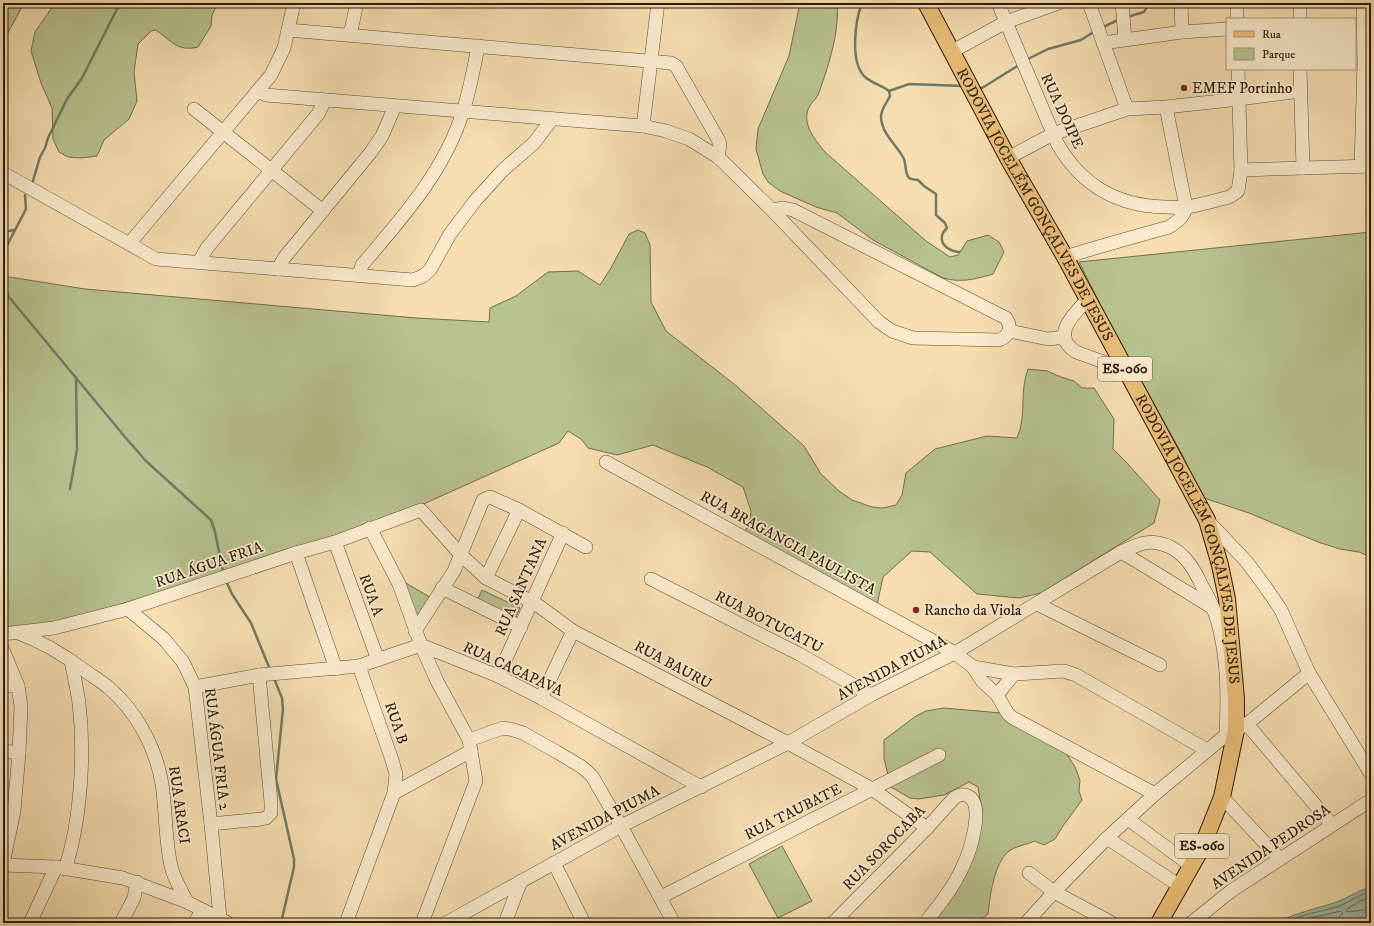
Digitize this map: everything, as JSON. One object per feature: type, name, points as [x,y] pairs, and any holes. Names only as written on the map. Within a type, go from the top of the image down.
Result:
[{"type":"main road","name":"RODOVIA JOCELÉM GONÇALVES DE JESUS","points":[[926,3],[1008,158],[1065,257],[1207,520],[1220,565],[1227,599],[1236,699],[1236,730],[1222,797],[1202,846],[1159,923]]},
{"type":"street","points":[[129,244],[258,91],[276,66],[284,48],[294,3]]},
{"type":"street","points":[[350,35],[357,3]]},
{"type":"street","points":[[643,126],[658,3]]},
{"type":"street","name":"RUA DOIPE","points":[[998,3],[1057,144],[1071,166],[1100,190],[1136,204],[1152,207],[1186,207],[1231,196],[1238,191],[1241,170]]},
{"type":"street","points":[[951,52],[1006,22],[1059,3]]},
{"type":"street","points":[[1089,3],[1127,109]]},
{"type":"street","points":[[1122,3],[1125,39]]},
{"type":"street","points":[[1180,3],[1182,32]]},
{"type":"street","points":[[1237,3],[1237,18]]},
{"type":"street","points":[[1300,3],[1300,18]]},
{"type":"street","points":[[1238,70],[1241,170],[1366,166],[1363,3]]},
{"type":"street","points":[[1103,43],[1182,32],[1226,29]]},
{"type":"street","points":[[288,30],[671,63],[676,66],[718,139],[720,144],[718,158]]},
{"type":"street","points":[[359,275],[362,265],[417,198],[430,179],[451,141],[464,111],[478,46]]},
{"type":"street","points":[[1300,70],[1303,168]]},
{"type":"street","points":[[258,91],[266,95],[643,126],[666,131],[699,145],[718,158],[772,210],[879,322],[892,331],[920,339],[1000,340],[1006,337],[1009,330],[1009,324],[1006,318],[793,210],[783,208],[772,210]]},
{"type":"street","points":[[1008,158],[1053,134],[1127,109],[1239,100],[1300,91]]},
{"type":"street","points":[[199,262],[207,248],[318,114],[325,100]]},
{"type":"street","points":[[278,269],[284,258],[371,152],[382,136],[395,106]]},
{"type":"street","points":[[1065,257],[1169,227],[1176,223],[1182,216],[1186,207],[1166,107]]},
{"type":"street","points":[[194,109],[323,211]]},
{"type":"street","points":[[3,173],[156,259],[413,280],[427,273],[450,234],[475,201],[502,170],[534,143],[552,119]]},
{"type":"street","points":[[1088,299],[1067,323],[1065,328],[1065,337],[1069,346],[1076,352],[1109,364],[1122,364]]},
{"type":"street","points":[[1009,330],[1048,339],[1065,337]]},
{"type":"street","name":"RUA BRAGANCIA PAULISTA","points":[[606,462],[955,653],[973,667]]},
{"type":"street","points":[[415,631],[454,571],[483,500],[490,497],[519,510],[586,547]]},
{"type":"street","name":"RUA BAURU","points":[[421,510],[461,555],[486,578],[532,602],[573,631],[788,743],[872,789],[928,828]]},
{"type":"street","name":"RUA ÁGUA FRIA","points":[[3,634],[54,628],[128,609],[296,553],[334,542],[421,510]]},
{"type":"street","points":[[486,578],[519,510]]},
{"type":"street","points":[[1207,520],[1246,561],[1281,610],[1309,673],[1371,774]]},
{"type":"street","points":[[370,528],[399,584],[415,631],[437,681],[470,745],[476,780],[475,787],[422,923]]},
{"type":"street","name":"RUA SANTANA","points":[[498,676],[563,533]]},
{"type":"street","name":"RUA A","points":[[334,542],[378,660]]},
{"type":"street","name":"AVENIDA PIUMA","points":[[446,923],[621,826],[788,743],[871,695],[955,653],[1120,552],[1142,544],[1152,542],[1159,543],[1179,551],[1188,560],[1199,578],[1213,608],[1219,630],[1225,666],[1227,715],[1236,730]]},
{"type":"street","points":[[1120,552],[1213,608]]},
{"type":"street","points":[[296,553],[336,669]]},
{"type":"street","name":"RUA BOTUCATU","points":[[650,579],[799,654],[871,695]]},
{"type":"street","points":[[442,588],[520,627]]},
{"type":"street","points":[[1037,604],[1160,665]]},
{"type":"street","name":"RUA ÁGUA FRIA 2","points":[[128,609],[164,639],[183,662],[195,687],[224,920]]},
{"type":"street","points":[[541,698],[573,631]]},
{"type":"street","name":"RUA ARACI","points":[[17,632],[48,646],[109,688],[128,709],[143,730],[153,750],[159,768],[167,844],[171,867],[187,902]]},
{"type":"street","points":[[195,687],[259,675],[359,666],[421,645]]},
{"type":"street","name":"RUA CACAPAVA","points":[[421,645],[498,676],[541,698],[702,787]]},
{"type":"street","points":[[3,650],[18,686],[21,706],[19,753],[8,811],[3,864],[60,868],[123,878],[187,902],[224,920]]},
{"type":"street","points":[[30,923],[60,868],[70,855],[77,817],[82,757],[79,702],[71,661]]},
{"type":"street","name":"RUA B","points":[[346,923],[394,793],[396,774],[359,666]]},
{"type":"street","points":[[973,667],[1014,674],[1064,671],[1076,675],[1207,750]]},
{"type":"street","points":[[973,667],[982,681],[997,695],[1008,714],[1013,718],[1155,794]]},
{"type":"street","points":[[1026,923],[1107,838],[1155,794],[1207,750],[1236,730],[1309,673]]},
{"type":"street","points":[[997,695],[1014,674]]},
{"type":"street","points":[[211,824],[261,819],[266,818],[271,813],[272,802],[259,675]]},
{"type":"street","points":[[3,686],[18,686]]},
{"type":"street","points":[[394,793],[470,745],[503,728],[523,733],[582,767],[592,776],[661,897],[674,923]]},
{"type":"street","points":[[1236,730],[1332,825]]},
{"type":"street","points":[[3,752],[19,753]]},
{"type":"street","name":"RUA TAUBATE","points":[[661,897],[939,755]]},
{"type":"street","name":"RUA SOROCABA","points":[[833,923],[928,828],[944,809],[959,795],[966,795],[970,797],[976,807],[976,821],[964,866],[952,887],[925,923]]},
{"type":"street","points":[[1222,797],[1280,860]]},
{"type":"street","name":"AVENIDA PEDROSA","points":[[1191,923],[1231,891],[1371,800]]},
{"type":"street","points":[[1128,819],[1190,866]]},
{"type":"street","points":[[1107,838],[1180,886]]},
{"type":"street","points":[[554,863],[584,923]]},
{"type":"street","points":[[1029,873],[1054,892],[1112,923]]},
{"type":"street","points":[[505,923],[521,881]]},
{"type":"street","points":[[121,923],[134,898],[137,882]]},
{"type":"street","points":[[194,923],[203,910]]},
{"type":"green space","points":[[3,3],[24,3],[3,42]]},
{"type":"green space","points":[[55,3],[218,3],[212,15],[211,26],[198,47],[180,47],[156,30],[151,31],[138,44],[134,72],[137,101],[129,119],[104,140],[97,156],[81,158],[68,157],[59,152],[53,139],[52,108],[41,83],[31,51],[35,32]]},
{"type":"green space","points":[[800,3],[837,3],[835,38],[831,55],[819,92],[807,114],[809,129],[815,139],[825,152],[926,241],[950,257],[958,255],[967,241],[988,235],[999,242],[1004,252],[993,274],[974,279],[962,280],[943,278],[873,240],[837,213],[816,207],[780,191],[768,182],[763,174],[756,149],[758,129],[789,56]]},
{"type":"green space","points":[[638,230],[645,233],[650,245],[651,302],[666,331],[734,384],[804,446],[821,474],[839,491],[852,500],[872,507],[883,508],[896,505],[902,495],[906,473],[935,449],[987,436],[1017,438],[1022,421],[1025,378],[1028,369],[1047,371],[1074,381],[1082,388],[1094,388],[1114,419],[1113,449],[1160,500],[1154,523],[1041,593],[1019,598],[977,594],[930,552],[912,551],[883,577],[876,610],[741,534],[749,526],[751,511],[743,487],[707,467],[653,445],[617,455],[588,448],[581,439],[568,431],[559,443],[419,506],[282,558],[44,626],[3,628],[3,276],[85,289],[416,318],[489,322],[490,308],[516,296],[548,272],[578,271],[600,285],[629,234]]},
{"type":"green space","points":[[1371,232],[1371,557],[1359,552],[1340,549],[1318,542],[1249,513],[1201,497],[1183,456],[1116,336],[1079,262]]},
{"type":"green space","points":[[404,582],[435,600],[421,627]]},
{"type":"green space","points":[[482,590],[520,608],[513,623],[475,605]]},
{"type":"green space","points":[[944,708],[1001,713],[1065,751],[1075,767],[1080,780],[1079,791],[1082,800],[1055,839],[1044,845],[1035,841],[1018,846],[1004,856],[996,871],[988,914],[976,923],[922,923],[935,911],[982,811],[978,787],[969,782],[944,795],[918,799],[910,798],[891,787],[884,759],[884,740],[916,716],[926,711]]},
{"type":"green space","points":[[782,846],[812,901],[778,918],[749,864]]},
{"type":"water","points":[[1371,888],[1371,917],[1335,923],[1276,923],[1299,913],[1339,901],[1362,890]]},
{"type":"waterway","points":[[32,184],[40,157],[48,138],[67,99],[82,78],[120,3]]},
{"type":"waterway","points":[[862,3],[857,20],[855,41],[855,51],[860,69],[864,76],[889,91],[890,96],[883,108],[881,116],[883,128],[903,157],[909,178],[918,180],[936,194],[936,215],[945,223],[947,228],[942,235],[943,243],[950,249],[959,252]]},
{"type":"waterway","points":[[1127,17],[1144,12],[1149,3]]},
{"type":"waterway","points":[[1101,28],[1118,20]]},
{"type":"waterway","points":[[1026,60],[1048,49],[1081,40],[1095,31]]},
{"type":"waterway","points":[[978,87],[982,88],[1019,65]]},
{"type":"waterway","points":[[889,91],[909,84],[963,86]]},
{"type":"waterway","points":[[3,253],[26,209],[25,195]]},
{"type":"waterway","points":[[3,232],[14,230]]},
{"type":"waterway","points":[[3,287],[9,297],[146,461],[211,520],[223,572]]},
{"type":"waterway","points":[[70,489],[77,449],[76,378]]},
{"type":"waterway","points":[[227,583],[232,594],[251,623],[269,667]]},
{"type":"waterway","points":[[275,681],[282,698],[283,709],[276,779],[294,859],[294,867],[281,923]]},
{"type":"place","name":"EMEF Portinho","points":[[1184,88]]},
{"type":"place","name":"Rancho da Viola","points":[[916,610]]}]
